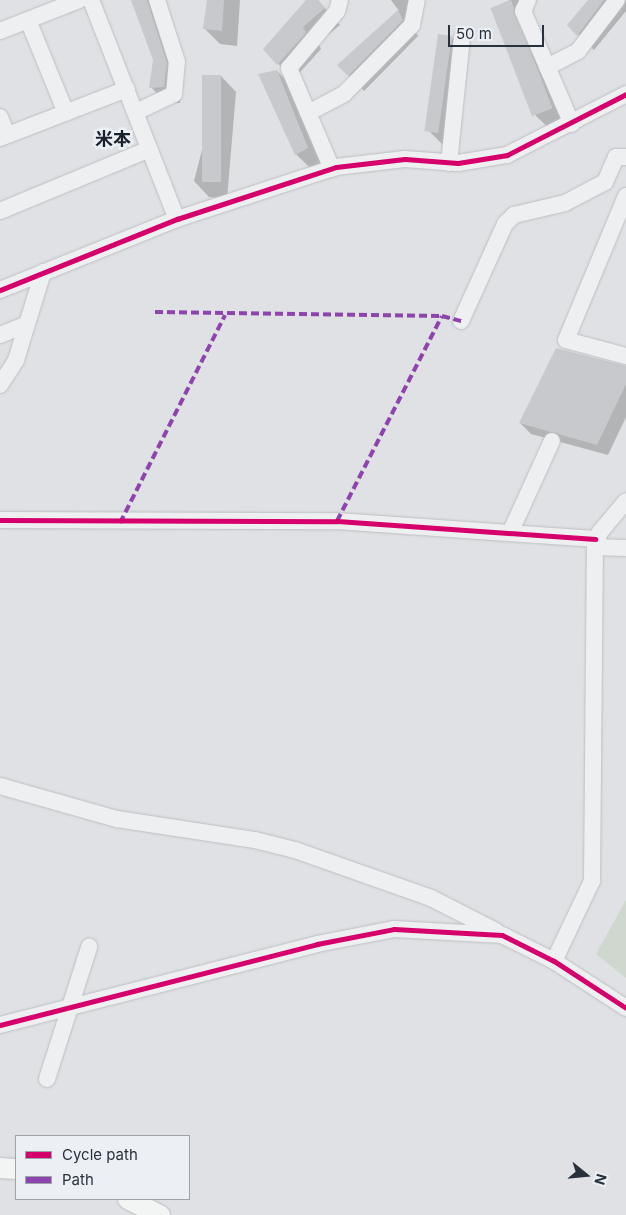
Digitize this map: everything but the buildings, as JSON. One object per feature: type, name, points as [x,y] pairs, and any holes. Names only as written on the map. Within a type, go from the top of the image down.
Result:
[{"type":"main road","points":[[0,1168],[15,1169]]},
{"type":"main road","points":[[130,1200],[160,1215]]},
{"type":"street","points":[[0,31],[79,0]]},
{"type":"street","points":[[91,0],[178,219]]},
{"type":"street","points":[[136,112],[174,94],[177,62],[156,0]]},
{"type":"street","points":[[332,168],[289,68],[337,11],[340,0]]},
{"type":"street","points":[[308,113],[344,94],[412,25],[417,0]]},
{"type":"street","points":[[528,0],[523,12],[572,124]]},
{"type":"street","points":[[547,67],[578,50],[617,0]]},
{"type":"street","points":[[28,20],[66,113]]},
{"type":"street","points":[[449,163],[462,38]]},
{"type":"street","points":[[0,117],[4,137],[127,89]]},
{"type":"street","points":[[0,290],[178,219],[332,168],[383,160],[449,163],[507,155],[572,124],[626,94]]},
{"type":"street","points":[[0,211],[150,149]]},
{"type":"street","points":[[461,321],[505,224],[514,215],[565,203],[605,182],[616,157],[626,158]]},
{"type":"street","points":[[626,196],[566,340],[626,356]]},
{"type":"street","points":[[0,385],[16,360],[43,272]]},
{"type":"street","points":[[0,335],[27,324]]},
{"type":"street","points":[[510,533],[552,441]]},
{"type":"street","points":[[554,961],[592,881],[595,543],[626,501]]},
{"type":"street","points":[[0,520],[337,521],[510,533],[626,548]]},
{"type":"street","points":[[0,786],[117,819],[255,840],[295,850],[431,898],[554,961],[626,1008]]},
{"type":"street","points":[[0,1025],[71,1006],[394,929],[502,935]]},
{"type":"street","points":[[47,1079],[89,947]]},
{"type":"shaded area","points":[[626,900],[626,978],[596,954]]},
{"type":"marked path","points":[[155,312],[442,316],[461,321]]},
{"type":"marked path","points":[[120,523],[225,315]]},
{"type":"marked path","points":[[337,521],[442,316]]},
{"type":"cycle path","points":[[0,290],[177,219],[336,167],[405,159],[458,163],[507,155],[626,94]]},
{"type":"cycle path","points":[[0,520],[337,521],[595,539]]},
{"type":"cycle path","points":[[0,1025],[317,944],[394,929],[502,935],[554,961],[626,1008]]},
{"type":"district","name":"米本","points":[[113,139]]}]
